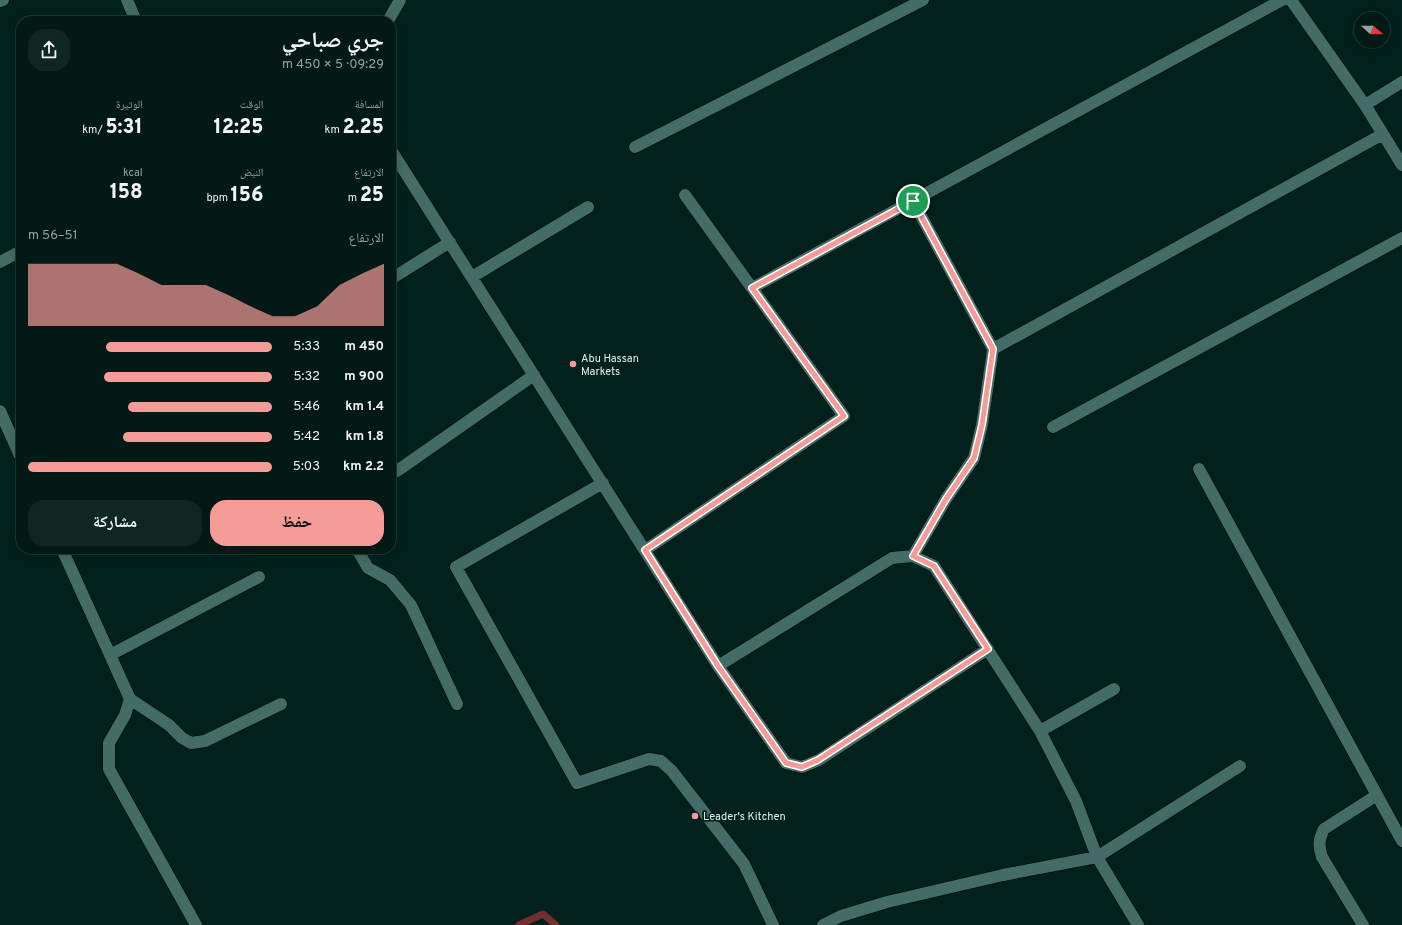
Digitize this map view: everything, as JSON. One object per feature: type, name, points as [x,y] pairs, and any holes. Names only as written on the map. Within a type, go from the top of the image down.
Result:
[{"type":"street","points":[[127,0],[134,16]]},
{"type":"street","points":[[391,16],[400,0]]},
{"type":"street","points":[[635,147],[923,0]]},
{"type":"street","points":[[752,288],[1282,0]]},
{"type":"street","points":[[1291,0],[1366,105],[1402,164]]},
{"type":"street","points":[[1366,105],[1402,82]]},
{"type":"street","points":[[993,349],[1383,134]]},
{"type":"street","points":[[396,158],[718,666],[786,763],[802,767],[818,760],[988,649]]},
{"type":"street","points":[[645,550],[844,416],[686,195]]},
{"type":"street","points":[[913,201],[993,349],[982,425],[974,458],[946,499],[913,556]]},
{"type":"street","points":[[472,277],[588,207]]},
{"type":"street","points":[[1053,427],[1402,238]]},
{"type":"street","points":[[396,276],[450,242]]},
{"type":"street","points":[[0,262],[16,254]]},
{"type":"street","points":[[397,471],[534,375]]},
{"type":"street","points":[[0,411],[16,436]]},
{"type":"street","points":[[1199,469],[1402,841]]},
{"type":"street","points":[[603,483],[456,567],[578,783],[649,759],[662,761],[672,771],[744,864],[773,925]]},
{"type":"street","points":[[64,554],[130,699],[169,725],[182,738],[191,743],[205,741],[281,704]]},
{"type":"street","points":[[360,554],[368,568],[390,580],[411,605],[457,704]]},
{"type":"street","points":[[718,666],[892,558],[913,556],[934,566],[1040,731],[1076,801],[1096,857],[1138,925]]},
{"type":"street","points":[[110,655],[259,577]]},
{"type":"street","points":[[1040,731],[1114,689]]},
{"type":"street","points":[[130,699],[125,715],[110,742],[109,770],[196,925]]},
{"type":"street","points":[[822,925],[841,916],[887,902],[1003,875],[1096,857],[1240,766]]},
{"type":"street","points":[[1363,925],[1318,848],[1320,837],[1324,828],[1377,795]]},
{"type":"waterway","points":[[519,925],[543,914],[556,925]]},
{"type":"place","name":"Abu Hassan Markets","points":[[573,364]]},
{"type":"place","name":"Leader's Kitchen","points":[[695,816]]},
{"type":"route","points":[[913,201],[993,349],[982,425],[974,458],[946,499],[913,556],[934,566],[988,649],[818,760],[802,767],[786,763],[718,666],[645,550],[844,416],[752,288],[913,201]]}]
